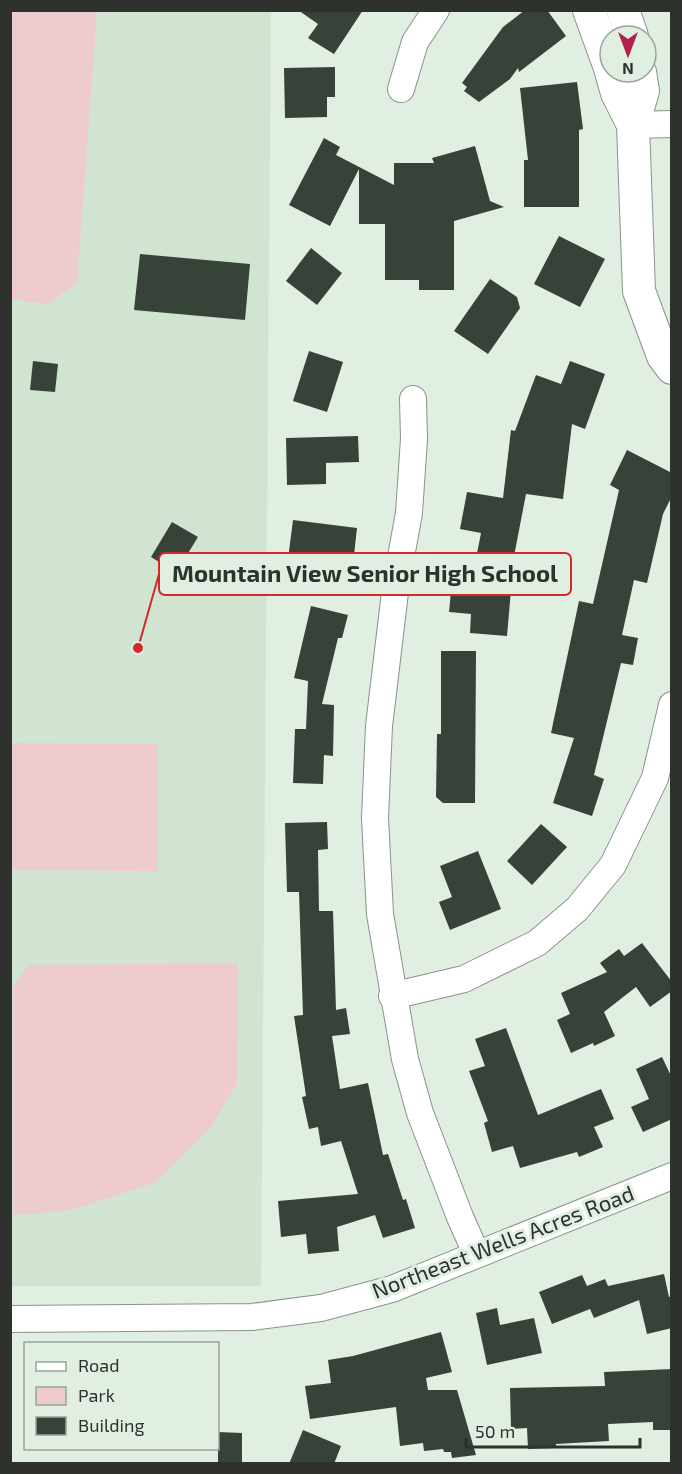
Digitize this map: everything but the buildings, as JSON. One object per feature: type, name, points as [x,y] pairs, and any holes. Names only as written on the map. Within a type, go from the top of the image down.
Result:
[{"type":"street","points":[[400,89],[414,42],[436,10]]},
{"type":"street","points":[[589,10],[598,35]]},
{"type":"street","points":[[614,84],[633,125]]},
{"type":"street","points":[[642,84],[643,91],[633,125],[639,291],[663,356],[672,368]]},
{"type":"street","points":[[633,125],[672,124]]},
{"type":"street","points":[[413,399],[414,439],[409,513],[396,584],[379,726],[375,818],[380,915],[392,996],[405,1059],[420,1113],[476,1253]]},
{"type":"street","points":[[392,996],[464,979],[537,943],[577,909],[614,865],[663,780],[672,705]]},
{"type":"street","name":"Northeast Wells Acres Road","points":[[10,1319],[252,1317],[321,1308],[392,1289],[476,1253],[672,1176]]},
{"type":"shaded area","points":[[10,11],[271,11],[261,1286],[11,1286]]},
{"type":"green space","points":[[11,10],[97,11],[77,283],[48,304],[11,299]]},
{"type":"green space","points":[[11,743],[158,744],[158,871],[11,870]]},
{"type":"green space","points":[[238,963],[237,1083],[210,1128],[157,1182],[71,1210],[14,1215],[14,984],[29,965]]},
{"type":"place","name":"Mountain View Senior High School","points":[[138,648]]}]
